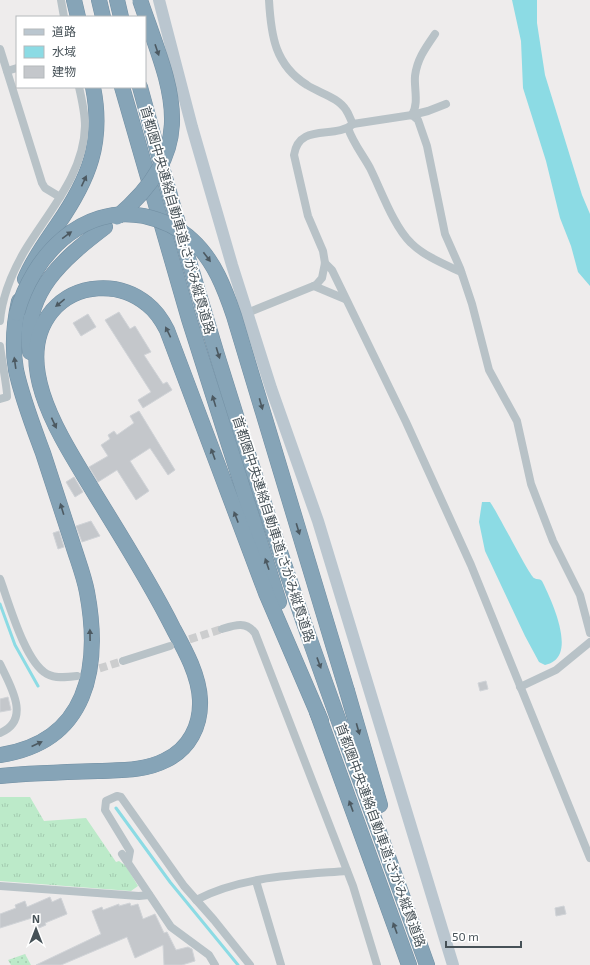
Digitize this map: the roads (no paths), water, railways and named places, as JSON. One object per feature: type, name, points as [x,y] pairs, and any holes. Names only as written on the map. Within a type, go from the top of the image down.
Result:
[{"type":"highway","points":[[74,0],[78,16]]},
{"type":"highway","points":[[99,0],[103,16]]},
{"type":"highway","points":[[117,0],[121,16]]},
{"type":"highway","points":[[140,0],[145,16]]},
{"type":"highway","points":[[0,776],[130,770],[153,766],[173,757],[187,744],[196,728],[200,710],[196,681],[178,638],[140,567],[63,441],[34,372],[30,350],[30,323],[34,305],[56,268],[72,252],[105,227],[138,198],[153,180],[165,159],[170,139],[172,116],[170,93],[146,19]]},
{"type":"highway","points":[[0,755],[18,751],[42,742],[63,726],[78,707],[83,696],[89,666],[89,610],[84,580],[60,502],[24,401],[14,357],[14,334],[24,282],[32,264],[71,204],[88,171],[97,132],[93,88]]},
{"type":"highway","name":"首都圏中央連絡自動車道;さがみ縦貫道路","points":[[122,88],[189,319],[256,534],[321,721],[409,965]]},
{"type":"highway","name":"首都圏中央連絡自動車道;さがみ縦貫道路","points":[[140,88],[206,315],[271,523],[304,620],[428,965]]},
{"type":"highway","points":[[17,313],[23,293],[42,259],[60,240],[90,222],[113,215],[125,214],[149,217],[171,225],[182,232],[202,251],[217,274],[234,316],[428,965]]},
{"type":"highway","points":[[44,398],[36,366],[38,338],[50,314],[65,300],[84,290],[106,287],[128,292],[138,297],[154,310],[172,341],[226,491],[260,579],[321,721]]},
{"type":"street","points":[[60,0],[64,16]]},
{"type":"street","points":[[159,0],[192,127],[247,313],[270,388],[318,521],[453,965]]},
{"type":"street","points":[[269,0],[270,28],[278,53],[286,69],[307,85],[336,101],[346,110],[353,141],[369,167],[400,228],[411,243],[440,262],[461,272]]},
{"type":"street","points":[[412,115],[416,108],[415,76],[420,56],[435,34]]},
{"type":"street","points":[[0,49],[42,183],[45,188],[60,197]]},
{"type":"street","points":[[6,71],[16,68]]},
{"type":"street","points":[[0,321],[1,305],[16,267],[74,172],[83,144],[85,126],[79,88]]},
{"type":"street","points":[[247,313],[314,286],[322,278],[325,264],[323,251],[308,216],[294,155],[295,146],[300,140],[312,134],[412,115],[446,104]]},
{"type":"street","points":[[412,115],[418,120],[427,146],[445,234],[461,272],[472,304],[489,370],[517,421],[531,484],[553,540],[580,595],[588,617],[590,633]]},
{"type":"street","points":[[325,264],[332,270],[406,422],[471,565],[590,858]]},
{"type":"street","points":[[314,286],[345,299]]},
{"type":"street","points":[[0,346],[3,376],[8,393],[6,397],[0,399]]},
{"type":"street","points":[[0,580],[31,657],[47,674],[56,677],[78,676]]},
{"type":"street","points":[[222,629],[241,624],[250,627],[255,633],[347,871],[377,965]]},
{"type":"street","points":[[520,687],[556,670],[590,642]]},
{"type":"street","points":[[123,661],[170,646]]},
{"type":"street","points":[[0,664],[15,695],[17,713],[16,722],[8,730],[0,733]]},
{"type":"street","points":[[128,862],[130,851],[105,810],[106,801],[117,796],[121,797],[184,886],[250,965]]},
{"type":"street","points":[[122,854],[171,926],[209,955],[215,965]]},
{"type":"street","points":[[196,900],[211,892],[272,877],[347,871]]},
{"type":"street","points":[[256,881],[281,965]]},
{"type":"street","points":[[0,886],[149,895]]},
{"type":"water","points":[[512,0],[537,0],[537,23],[545,75],[582,195],[590,214],[590,286],[578,272],[571,246],[560,218],[546,161],[523,88],[521,41]]},
{"type":"water","points":[[482,502],[490,502],[531,574],[534,578],[542,581],[550,598],[555,610],[562,645],[560,654],[551,663],[545,665],[539,662],[525,636],[485,551],[479,522]]},
{"type":"waterway","points":[[0,604],[15,645],[38,686]]},
{"type":"waterway","points":[[116,808],[170,882],[238,965]]},
{"type":"tunnel","points":[[178,643],[222,629]]},
{"type":"tunnel","points":[[88,672],[123,661]]}]
